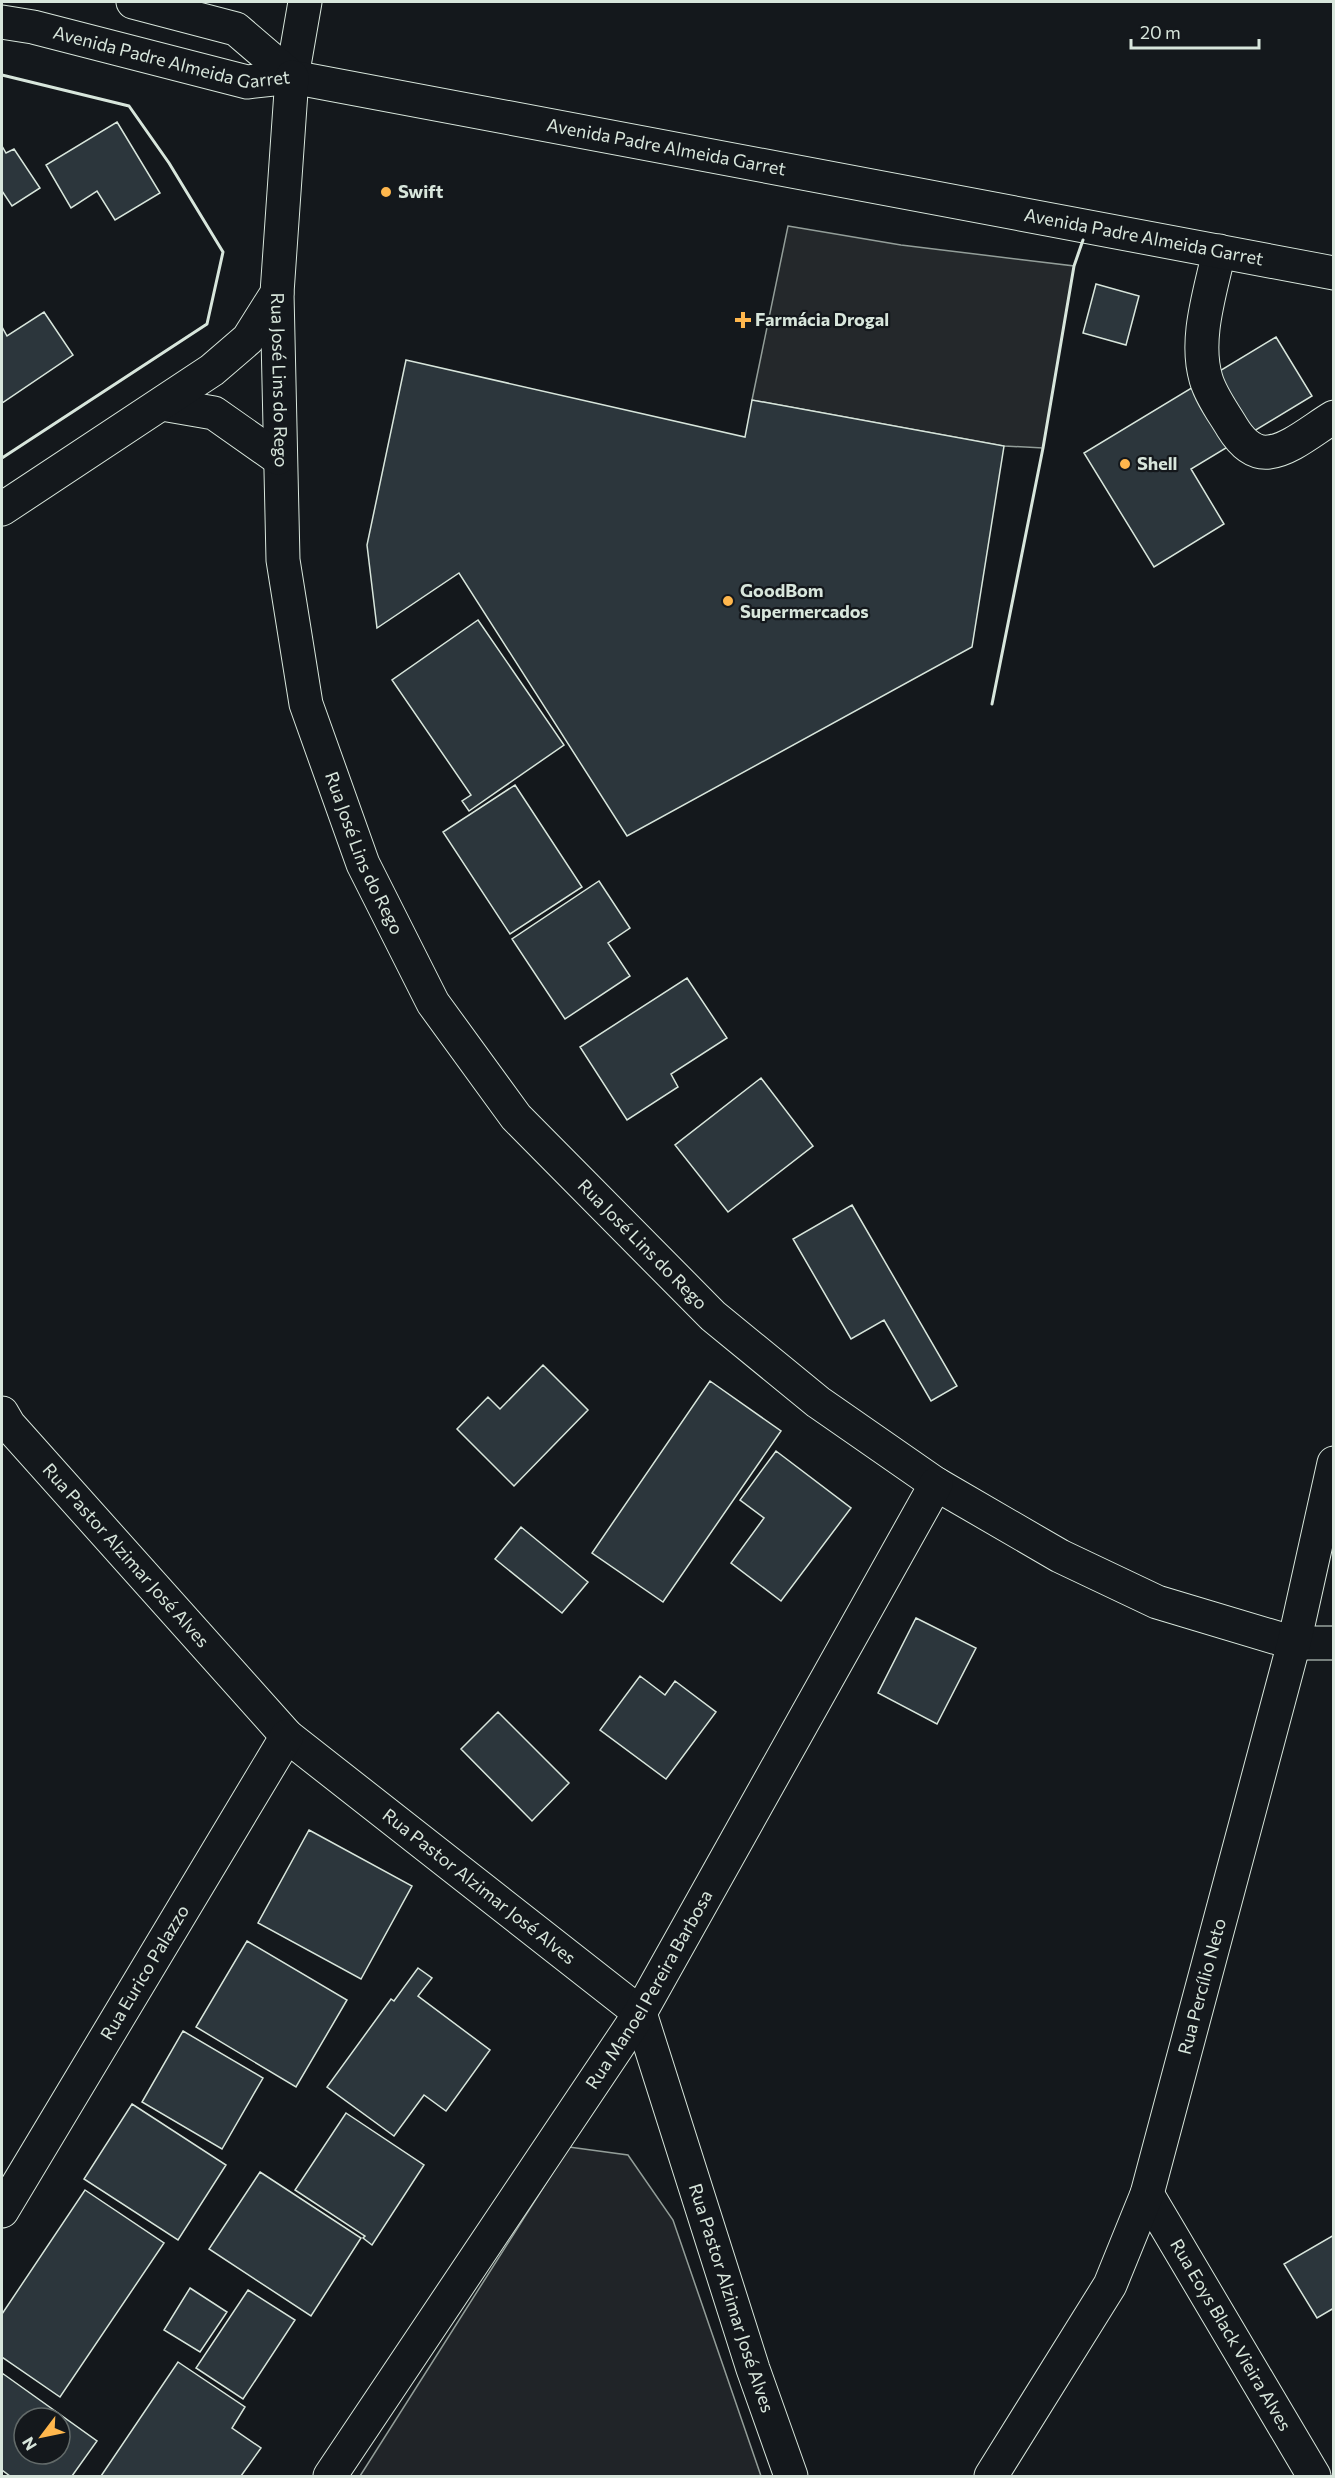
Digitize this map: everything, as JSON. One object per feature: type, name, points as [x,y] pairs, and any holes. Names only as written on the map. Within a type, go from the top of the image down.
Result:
[{"type":"street","points":[[133,2],[236,29],[292,77]]},
{"type":"street","name":"Rua José Lins do Rego","points":[[305,2],[292,77],[277,293],[283,560],[306,704],[363,864],[433,1003],[516,1117],[713,1316],[818,1402],[936,1484],[1060,1556],[1157,1602],[1294,1643]]},
{"type":"street","name":"Avenida Padre Almeida Garret","points":[[2,22],[33,27],[247,82],[292,77],[1334,273]]},
{"type":"street","points":[[1220,251],[1203,331],[1202,355],[1206,380],[1239,438],[1251,448],[1267,452],[1283,448],[1334,417]]},
{"type":"street","points":[[2,509],[212,370],[248,339],[277,293]]},
{"type":"street","points":[[162,404],[214,413],[279,458]]},
{"type":"street","name":"Rua Pastor Alzimar José Alves","points":[[4,1425],[287,1736],[640,2013],[753,2369],[791,2471]]},
{"type":"street","name":"Rua Percílio Neto","points":[[991,2476],[1110,2285],[1148,2194],[1294,1643],[1334,1463]]},
{"type":"street","name":"Rua Manoel Pereira Barbosa","points":[[330,2476],[640,2013],[936,1484]]},
{"type":"street","points":[[1294,1643],[1334,1643]]},
{"type":"street","name":"Rua Eurico Palazzo","points":[[2,2211],[287,1736]]},
{"type":"street","name":"Rua Eoys Black Vieira Alves","points":[[1148,2194],[1314,2476]]},
{"type":"shaded area","points":[[788,226],[901,245],[1074,266],[1043,448],[1004,446],[752,400]]},
{"type":"shaded area","points":[[569,2147],[628,2155],[673,2220],[761,2476],[360,2476]]},
{"type":"building","points":[[117,122],[160,193],[115,220],[97,191],[71,208],[46,165]]},
{"type":"building","points":[[2,146],[6,153],[14,149],[40,188],[12,206],[2,191]]},
{"type":"building","points":[[1096,284],[1139,296],[1126,345],[1083,333]]},
{"type":"building","points":[[44,312],[73,355],[2,403],[2,327],[7,336]]},
{"type":"building","points":[[1276,337],[1312,396],[1191,469],[1224,524],[1154,567],[1084,453]]},
{"type":"building","name":"GoodBom Supermercados","points":[[406,360],[745,437],[752,400],[1004,446],[972,647],[627,836],[459,573],[377,628],[367,545]]},
{"type":"building","points":[[478,620],[564,745],[469,811],[462,801],[471,795],[392,680]]},
{"type":"building","points":[[515,785],[582,887],[510,934],[443,832]]},
{"type":"building","points":[[599,881],[630,928],[608,943],[630,976],[565,1019],[512,939]]},
{"type":"building","points":[[687,978],[727,1038],[671,1074],[678,1087],[627,1120],[580,1047]]},
{"type":"building","points":[[761,1078],[813,1146],[728,1212],[675,1145]]},
{"type":"building","points":[[852,1205],[957,1386],[931,1401],[884,1320],[851,1339],[793,1239]]},
{"type":"building","points":[[543,1365],[588,1410],[514,1486],[457,1429],[488,1397],[500,1409]]},
{"type":"building","points":[[710,1381],[781,1431],[663,1602],[592,1553]]},
{"type":"building","points":[[776,1451],[851,1508],[781,1601],[731,1563],[764,1518],[740,1500]]},
{"type":"building","points":[[521,1527],[588,1582],[562,1613],[495,1559]]},
{"type":"building","points":[[916,1618],[976,1648],[937,1724],[878,1693]]},
{"type":"building","points":[[640,1676],[665,1695],[675,1681],[716,1712],[666,1779],[600,1730]]},
{"type":"building","points":[[498,1712],[569,1783],[532,1821],[461,1749]]},
{"type":"building","points":[[309,1830],[412,1886],[361,1979],[258,1923]]},
{"type":"building","points":[[247,1941],[347,2000],[296,2087],[196,2027]]},
{"type":"building","points":[[418,1968],[432,1978],[418,1996],[490,2050],[446,2111],[424,2095],[394,2136],[327,2087],[391,1999],[394,2001]]},
{"type":"building","points":[[183,2031],[263,2078],[222,2149],[142,2102]]},
{"type":"building","points":[[132,2104],[226,2165],[178,2240],[84,2179]]},
{"type":"building","points":[[346,2113],[424,2165],[372,2245],[363,2238],[365,2236],[295,2190]]},
{"type":"building","points":[[260,2172],[361,2238],[311,2316],[209,2249]]},
{"type":"building","points":[[85,2190],[164,2243],[60,2397],[2,2357],[2,2314]]},
{"type":"building","points":[[1334,2235],[1334,2308],[1317,2318],[1284,2264]]},
{"type":"building","points":[[190,2288],[227,2312],[200,2352],[164,2330]]},
{"type":"building","points":[[248,2290],[295,2320],[243,2399],[196,2368]]},
{"type":"building","points":[[178,2362],[245,2407],[232,2428],[261,2448],[241,2476],[101,2476]]},
{"type":"building","points":[[2,2373],[48,2406],[12,2406],[12,2466],[72,2466],[72,2423],[97,2441],[72,2476],[10,2476],[2,2470]]},
{"type":"wall","points":[[2,75],[129,106],[169,163],[223,252],[207,324],[2,458]]},
{"type":"wall","points":[[992,704],[1043,448],[1074,266],[1083,240]]},
{"type":"place","name":"Swift","points":[[386,192]]},
{"type":"place","name":"Farmácia Drogal","points":[[743,320]]},
{"type":"place","name":"Shell","points":[[1125,464]]},
{"type":"place","name":"GoodBom Supermercados","points":[[728,601]]}]
